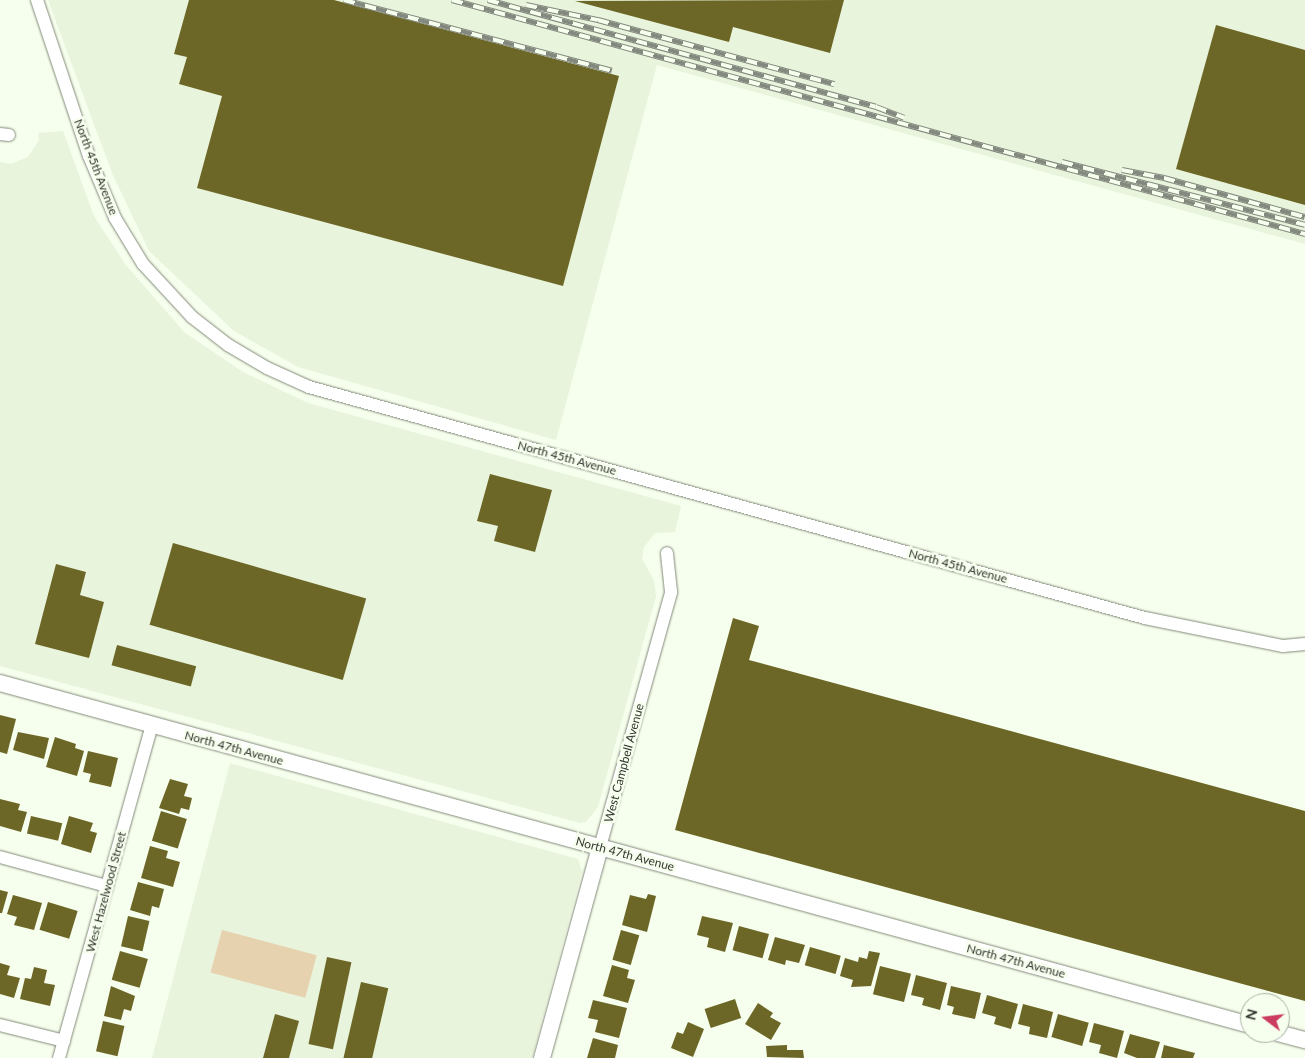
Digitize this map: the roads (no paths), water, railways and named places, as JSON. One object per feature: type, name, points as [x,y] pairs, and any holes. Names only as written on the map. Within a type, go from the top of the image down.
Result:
[{"type":"street","name":"North 45th Avenue","points":[[36,0],[89,156],[115,218],[143,264],[192,317],[228,346],[267,368],[310,387],[1145,618],[1283,646],[1305,644]]},
{"type":"street","name":"West Campbell Avenue","points":[[542,1058],[671,592],[667,553]]},
{"type":"street","name":"North 47th Avenue","points":[[0,683],[1240,1022]]},
{"type":"street","name":"West Hazelwood Street","points":[[60,1058],[152,726]]},
{"type":"street","points":[[0,857],[107,886]]},
{"type":"street","points":[[0,1025],[64,1042]]},
{"type":"street","points":[[1290,1036],[1305,1040]]},
{"type":"railway","points":[[344,0],[612,71]]},
{"type":"railway","points":[[452,0],[1305,234]]},
{"type":"railway","points":[[488,0],[876,107],[904,118]]},
{"type":"railway","points":[[526,5],[598,20],[834,84]]},
{"type":"railway","points":[[1062,162],[1305,225]]},
{"type":"railway","points":[[1122,170],[1164,178],[1305,217]]}]
